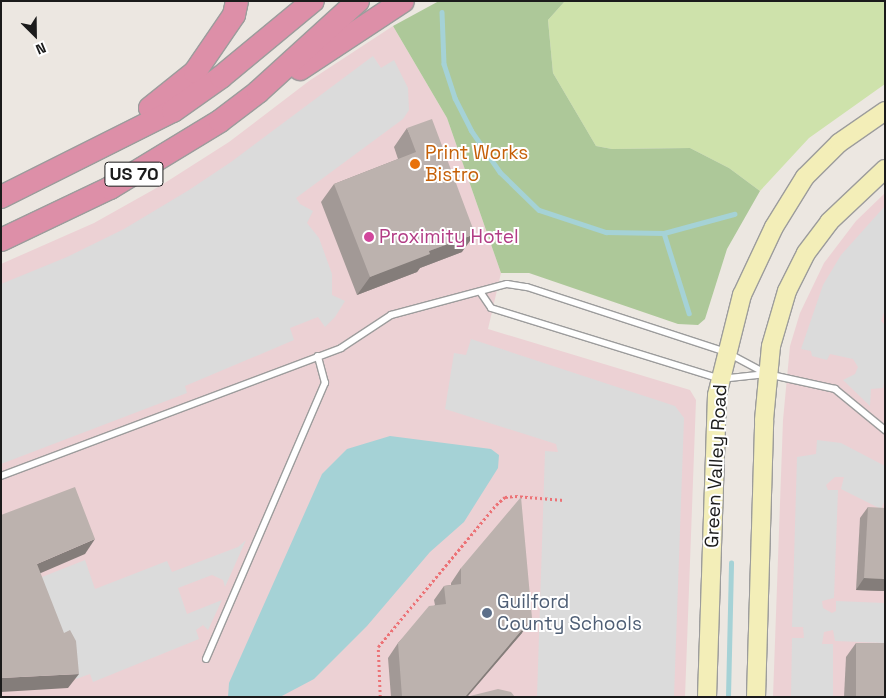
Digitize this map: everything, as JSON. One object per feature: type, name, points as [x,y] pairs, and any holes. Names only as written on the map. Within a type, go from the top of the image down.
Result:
[{"type":"highway","points":[[100,150],[195,72],[231,20],[237,1]]},
{"type":"highway","name":"US 70","points":[[1,197],[100,150],[173,111],[313,1]]},
{"type":"highway","name":"US 70","points":[[1,240],[118,183],[168,155],[258,92],[358,1]]},
{"type":"highway","points":[[258,92],[304,67],[403,1]]},
{"type":"main road","name":"Green Valley Road","points":[[707,697],[717,395],[726,352],[742,295],[774,227],[805,178],[840,144],[885,111]]},
{"type":"main road","points":[[756,697],[767,374],[771,346],[787,291],[806,253],[829,222],[885,169]]},
{"type":"lane","points":[[1,476],[341,348],[391,316],[424,304],[481,292],[507,284],[527,287],[726,352],[767,374],[835,389],[885,430]]},
{"type":"lane","points":[[481,292],[491,308],[720,379],[767,374]]},
{"type":"lane","points":[[206,659],[325,383],[318,356]]},
{"type":"path","points":[[380,697],[377,659],[381,642],[496,505],[505,497],[515,496],[564,500]]},
{"type":"shaded area","points":[[393,26],[447,118],[501,273],[488,329],[690,390],[696,400],[685,697],[1,697],[1,264],[94,223],[160,186],[229,142],[309,81]]},
{"type":"shaded area","points":[[373,56],[381,68],[394,60],[408,88],[409,110],[403,119],[296,198],[300,204],[313,211],[307,223],[319,238],[332,274],[332,295],[345,301],[335,317],[325,327],[318,317],[290,328],[294,340],[185,386],[187,393],[1,464],[1,284],[67,257],[124,229],[189,190],[231,162]]},
{"type":"shaded area","points":[[885,193],[885,697],[773,697],[783,420],[790,346],[800,313],[824,263],[856,221]]},
{"type":"shaded area","points":[[885,206],[885,310],[881,321],[885,325],[885,378],[883,388],[871,389],[870,406],[843,380],[855,374],[858,367],[853,359],[830,354],[827,360],[812,356],[811,351],[801,349],[823,285],[841,255]]},
{"type":"shaded area","points":[[471,339],[675,406],[684,418],[674,697],[537,697],[545,451],[558,452],[556,444],[445,409],[454,353],[466,355]]},
{"type":"shaded area","points":[[817,440],[841,443],[885,466],[885,500],[881,509],[841,489],[844,477],[835,477],[826,485],[828,490],[838,490],[834,598],[822,601],[823,608],[832,613],[836,611],[836,601],[885,603],[885,643],[835,641],[833,630],[824,632],[822,644],[833,644],[833,697],[791,697],[792,638],[804,638],[803,627],[792,627],[797,457],[816,454]]},
{"type":"shaded area","points":[[246,540],[225,587],[223,580],[212,575],[178,588],[187,614],[222,600],[208,630],[203,625],[196,630],[199,639],[93,682],[90,674],[76,679],[37,579],[85,560],[95,589],[167,561],[172,572],[238,547]]},
{"type":"green space","points":[[439,1],[565,1],[548,20],[553,73],[596,146],[612,149],[690,148],[729,168],[760,191],[727,249],[705,319],[698,325],[678,324],[529,273],[501,273],[447,118],[393,26]]},
{"type":"green space","points":[[565,1],[885,1],[885,84],[809,138],[760,191],[729,168],[690,148],[612,149],[596,146],[553,73],[548,20]]},
{"type":"water","points":[[390,436],[491,449],[499,455],[498,468],[464,522],[430,552],[367,626],[314,679],[280,697],[228,697],[229,683],[322,474],[347,449]]},
{"type":"building","points":[[432,119],[475,234],[429,251],[430,254],[370,277],[334,184],[416,152],[407,128]]},
{"type":"building","points":[[75,487],[95,539],[37,564],[64,633],[70,630],[76,641],[79,674],[1,678],[1,515]]},
{"type":"building","points":[[521,497],[532,618],[465,697],[402,697],[398,643],[429,606],[446,604],[444,586],[461,584],[461,568]]},
{"type":"building","points":[[868,507],[885,508],[885,579],[864,578]]},
{"type":"building","points":[[856,643],[885,643],[885,697],[856,697]]},
{"type":"building","points":[[498,689],[511,692],[515,697],[470,697],[470,696]]},
{"type":"waterway","points":[[442,12],[444,64],[455,98],[471,130],[500,172],[539,210],[606,232],[664,233],[734,214]]},
{"type":"waterway","points":[[664,233],[689,313]]},
{"type":"waterway","points":[[728,697],[731,563]]},
{"type":"place","name":"Print Works Bistro","points":[[415,164]]},
{"type":"place","name":"Proximity Hotel","points":[[369,237]]},
{"type":"place","name":"Guilford County Schools","points":[[487,613]]}]
